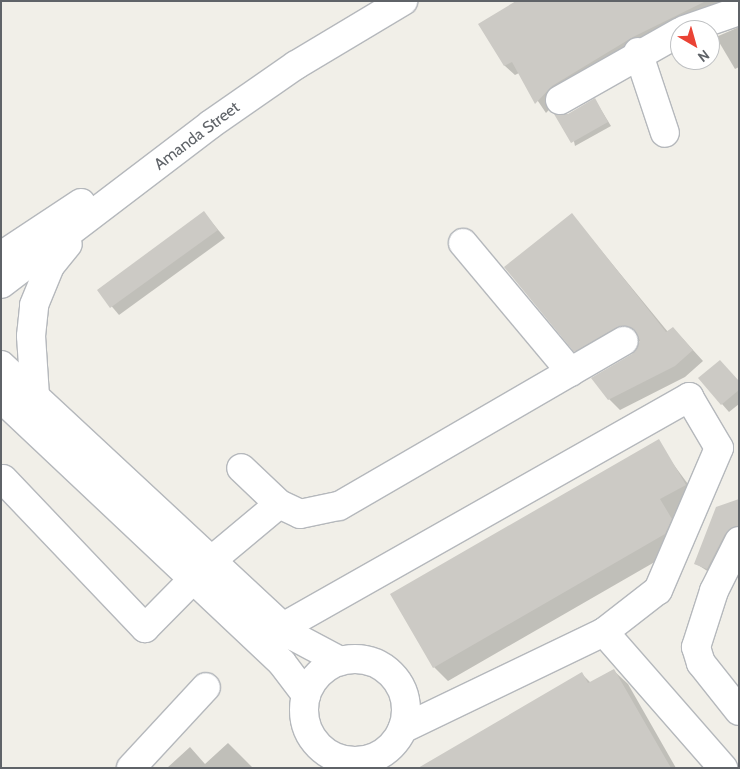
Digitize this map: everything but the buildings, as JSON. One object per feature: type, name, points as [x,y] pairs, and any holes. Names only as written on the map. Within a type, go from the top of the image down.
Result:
[{"type":"street","name":"Amanda Street","points":[[1,256],[121,176],[267,67],[373,1]]},
{"type":"street","name":"Amanda Street","points":[[1,284],[250,97],[402,1]]},
{"type":"street","points":[[713,20],[739,11]]},
{"type":"street","points":[[560,100],[638,52],[670,37]]},
{"type":"street","points":[[638,52],[665,133]]},
{"type":"street","points":[[14,404],[31,336],[34,305],[50,266],[88,219]]},
{"type":"street","points":[[463,242],[571,372]]},
{"type":"street","points":[[241,468],[279,504],[300,514],[339,506],[624,341]]},
{"type":"street","points":[[1,365],[14,404],[192,580],[282,663],[306,695]]},
{"type":"street","points":[[283,627],[689,397],[719,448],[658,590],[604,632],[402,729],[380,754],[365,764],[326,761],[307,730],[306,695],[313,680],[340,661]]},
{"type":"street","points":[[14,404],[212,560],[283,627],[340,661],[372,662],[386,670],[404,696],[402,729]]},
{"type":"street","points":[[3,479],[145,628],[212,560],[279,504]]},
{"type":"street","points":[[739,542],[714,591],[696,647],[701,663],[739,711]]},
{"type":"street","points":[[604,632],[723,768]]},
{"type":"street","points":[[131,768],[206,687]]}]
